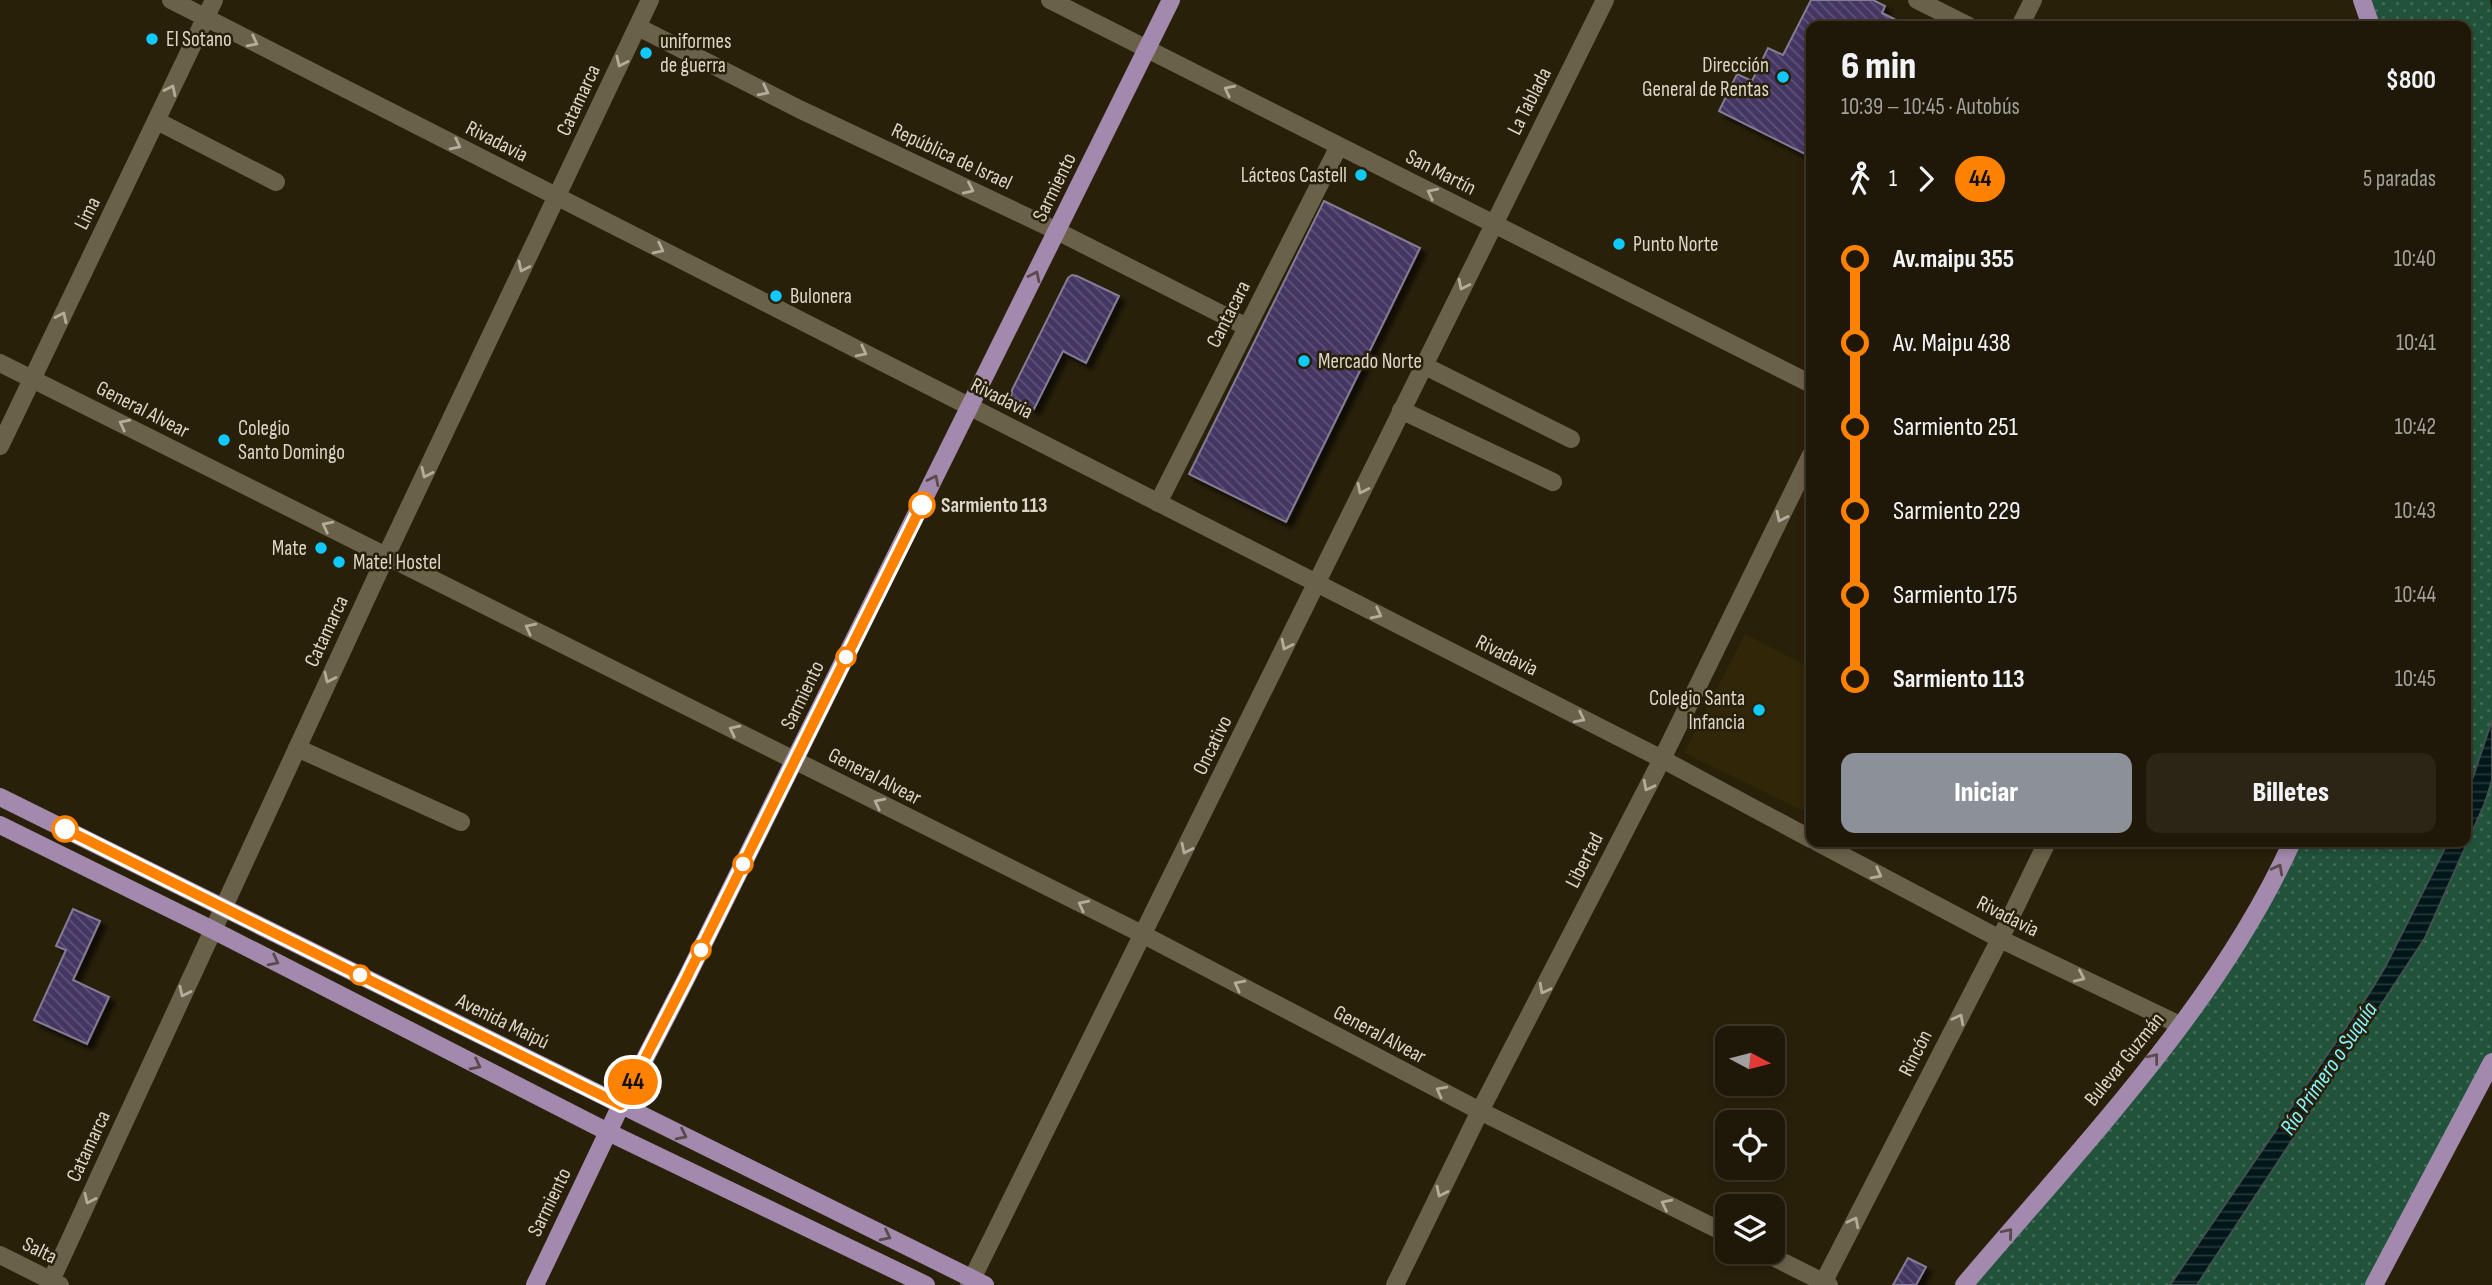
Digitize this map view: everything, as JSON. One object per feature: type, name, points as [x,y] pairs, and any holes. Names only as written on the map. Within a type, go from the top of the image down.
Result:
[{"type":"main road","name":"Sarmiento","points":[[534,1285],[1171,0]]},
{"type":"main road","points":[[2362,0],[2369,21]]},
{"type":"main road","name":"Avenida Maipú","points":[[0,797],[976,1283]]},
{"type":"main road","points":[[0,825],[213,930],[608,1132],[926,1285]]},
{"type":"main road","name":"Bulevar Guzmán","points":[[1964,1285],[2120,1102],[2180,1024],[2237,943],[2289,847]]},
{"type":"main road","points":[[2374,1285],[2492,1062]]},
{"type":"street","name":"Rivadavia","points":[[171,0],[1316,583],[1806,836]]},
{"type":"street","name":"Lima","points":[[0,446],[214,0]]},
{"type":"street","name":"Catamarca","points":[[54,1284],[223,907],[650,0]]},
{"type":"street","name":"San Martín","points":[[1050,0],[1806,381]]},
{"type":"street","name":"La Tablada","points":[[1493,223],[1605,0]]},
{"type":"street","points":[[1917,0],[1959,21]]},
{"type":"street","points":[[2022,21],[2033,0]]},
{"type":"street","name":"República de Israel","points":[[638,27],[799,109],[1057,231],[1247,327]]},
{"type":"street","points":[[157,121],[276,182]]},
{"type":"street","name":"Cantacara","points":[[1158,503],[1339,146]]},
{"type":"street","name":"Oncativo","points":[[976,1283],[1493,223]]},
{"type":"street","name":"General Alvear","points":[[0,363],[1144,935],[1480,1111],[1715,1228]]},
{"type":"street","points":[[1423,365],[1571,439]]},
{"type":"street","points":[[1401,410],[1553,482]]},
{"type":"street","name":"Libertad","points":[[1395,1285],[1480,1111],[1662,760],[1806,465]]},
{"type":"street","points":[[297,748],[461,822]]},
{"type":"street","name":"Rivadavia","points":[[1826,847],[2000,939],[2180,1024]]},
{"type":"street","name":"Rincón","points":[[1824,1284],[2045,847]]},
{"type":"street","name":"Salta","points":[[0,1255],[54,1284]]},
{"type":"street","points":[[1785,1264],[1824,1284]]},
{"type":"shaded area","name":"Colegio Santa Infancia","points":[[1745,634],[1806,665],[1804,811],[1684,753]]},
{"type":"green space","points":[[2362,0],[2490,0],[2492,10],[2492,720],[2471,783],[2471,21],[2369,21]]},
{"type":"green space","points":[[2492,780],[2492,1062],[2374,1285],[2197,1285],[2425,938],[2465,847],[2471,847],[2471,834]]},
{"type":"green space","points":[[2289,847],[2445,847],[2370,992],[2170,1285],[1964,1285],[2180,1025]]},
{"type":"water","points":[[2492,720],[2492,780],[2471,834],[2471,783]]},
{"type":"water","name":"Río Primero o Suquía","points":[[2445,847],[2465,847],[2425,938],[2197,1285],[2170,1285],[2370,992]]},
{"type":"building","name":"Dirección General de Rentas","points":[[1811,0],[1873,0],[1885,6],[1882,13],[1898,21],[1806,21],[1806,154],[1719,111],[1737,74],[1752,81],[1768,48],[1783,55]]},
{"type":"building","name":"Mercado Norte","points":[[1324,201],[1420,248],[1286,522],[1189,474]]},
{"type":"building","points":[[1072,275],[1119,296],[1086,363],[1063,351],[1034,409],[1011,397],[1012,390],[1068,278]]},
{"type":"building","points":[[73,909],[100,921],[73,980],[109,997],[87,1044],[34,1020],[66,950],[56,946]]},
{"type":"building","points":[[1908,1258],[1926,1267],[1916,1285],[1893,1285]]},
{"type":"bus line","name":"44","points":[[65,829],[621,1105],[922,505]]},
{"type":"place","name":"El Sotano","points":[[152,39]]},
{"type":"place","name":"uniformes de guerra","points":[[646,53]]},
{"type":"place","name":"Dirección General de Rentas","points":[[1783,77]]},
{"type":"place","name":"Lácteos Castell","points":[[1361,175]]},
{"type":"place","name":"Punto Norte","points":[[1619,244]]},
{"type":"place","name":"Bulonera","points":[[776,296]]},
{"type":"place","name":"Mercado Norte","points":[[1304,361]]},
{"type":"place","name":"Colegio Santo Domingo","points":[[224,440]]},
{"type":"place","name":"Sarmiento 113","points":[[922,505]]},
{"type":"place","name":"Mate","points":[[321,548]]},
{"type":"place","name":"Mate! Hostel","points":[[339,562]]},
{"type":"place","name":"Colegio Santa Infancia","points":[[1759,710]]}]
